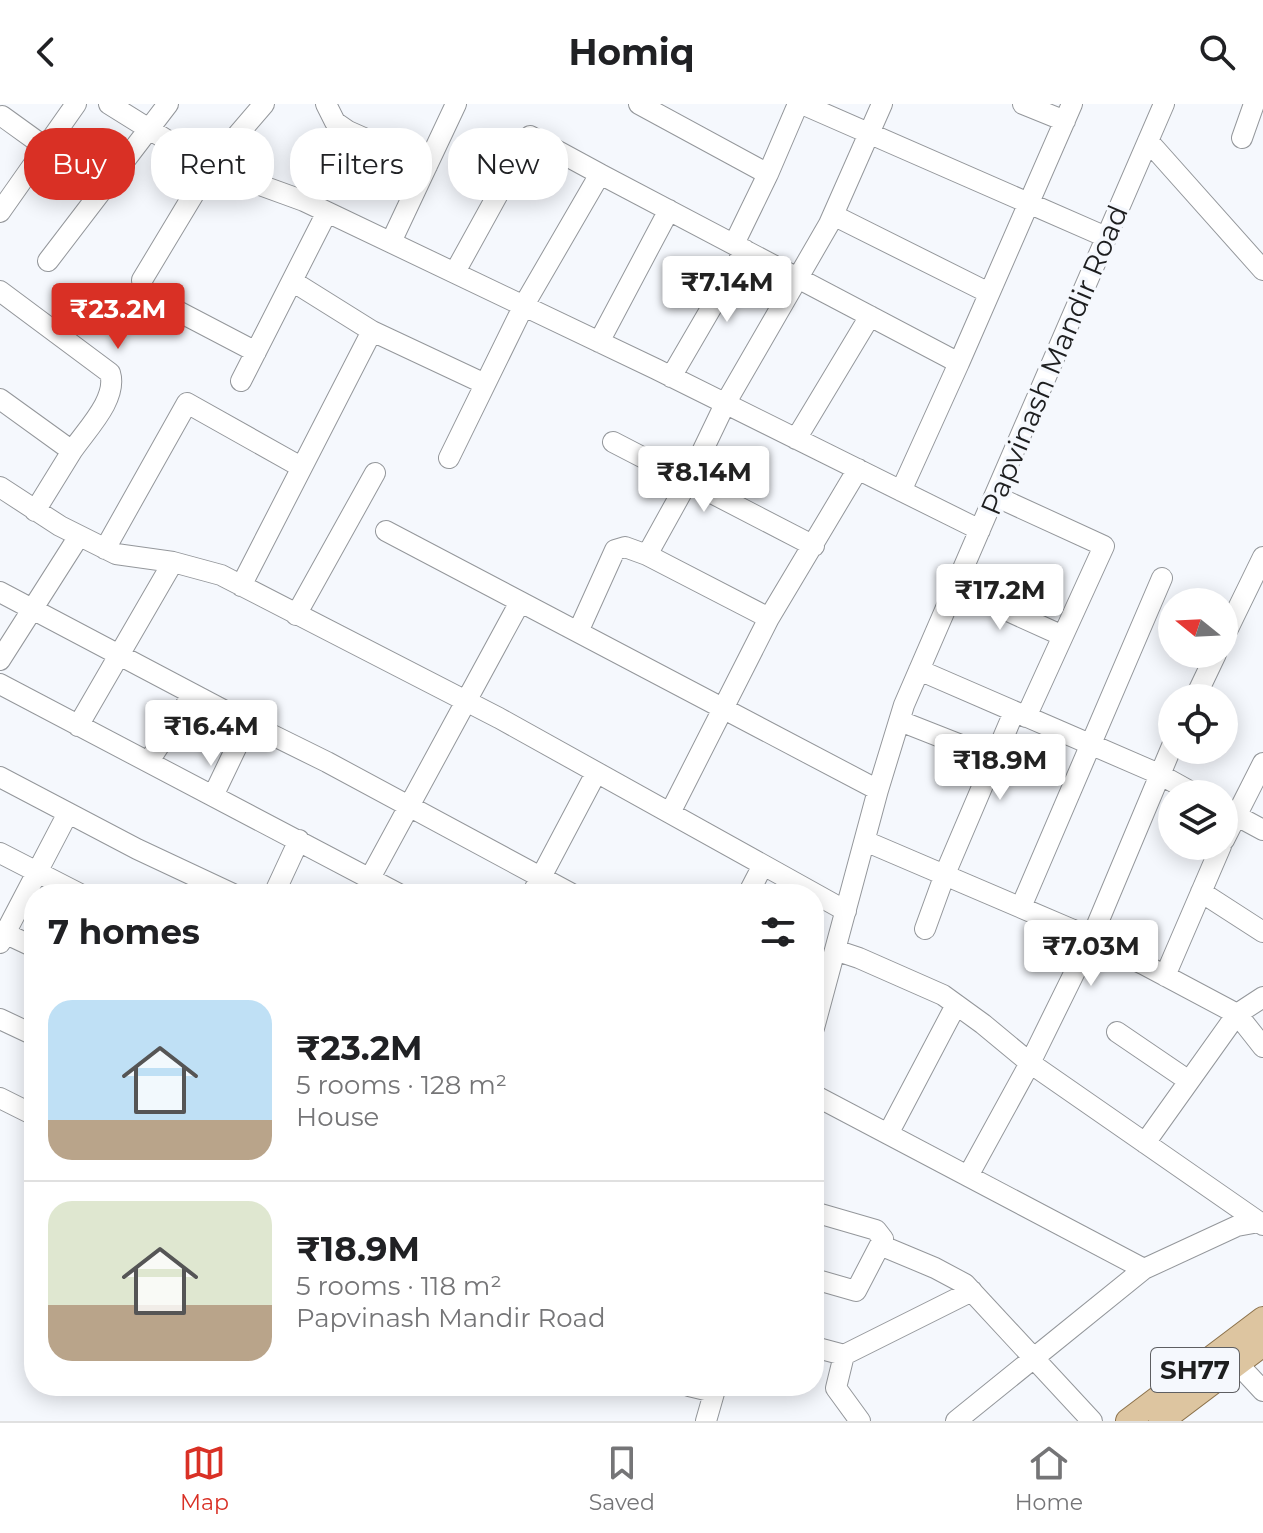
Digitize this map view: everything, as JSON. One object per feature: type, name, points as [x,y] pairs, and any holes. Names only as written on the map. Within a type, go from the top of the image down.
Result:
[{"type":"main road","name":"SH77","points":[[1128,1421],[1263,1319]]},
{"type":"main road","name":"SH77","points":[[1161,1421],[1263,1344]]},
{"type":"street","points":[[59,128],[76,104]]},
{"type":"street","points":[[109,104],[151,130]]},
{"type":"street","points":[[48,261],[168,104]]},
{"type":"street","points":[[243,128],[264,104]]},
{"type":"street","points":[[326,104],[335,122],[344,128]]},
{"type":"street","points":[[432,155],[456,104]]},
{"type":"street","points":[[671,377],[739,247],[800,104],[1106,237]]},
{"type":"street","points":[[647,555],[688,481],[725,404],[833,215],[882,104]]},
{"type":"street","points":[[901,491],[1069,112],[1023,104]]},
{"type":"street","name":"Papvinash Mandir Road","points":[[824,989],[878,790],[919,670],[1164,104]]},
{"type":"street","points":[[1242,138],[1254,104]]},
{"type":"street","points":[[649,107],[768,174]]},
{"type":"street","points":[[2,116],[24,132]]},
{"type":"street","points":[[455,272],[530,136],[959,363]]},
{"type":"street","points":[[1148,141],[1263,270]]},
{"type":"street","points":[[449,458],[524,305],[600,174]]},
{"type":"street","points":[[3,203],[24,175]]},
{"type":"street","points":[[274,190],[304,201],[524,305],[980,530]]},
{"type":"street","points":[[190,200],[146,272],[143,288],[149,296],[256,352]]},
{"type":"street","points":[[391,242],[411,200]]},
{"type":"street","points":[[599,342],[669,210]]},
{"type":"street","points":[[241,381],[327,212]]},
{"type":"street","points":[[833,215],[989,293]]},
{"type":"street","points":[[292,281],[372,331],[485,384]]},
{"type":"street","points":[[0,291],[110,373],[113,382],[111,394],[35,511]]},
{"type":"street","points":[[796,439],[870,316]]},
{"type":"street","points":[[241,586],[372,331]]},
{"type":"street","points":[[0,399],[72,451]]},
{"type":"street","points":[[105,549],[187,403],[301,467]]},
{"type":"street","points":[[613,442],[814,546]]},
{"type":"street","points":[[670,813],[769,618],[858,469]]},
{"type":"street","points":[[296,615],[375,473]]},
{"type":"street","points":[[0,487],[35,511],[116,554],[173,562],[221,575],[466,701],[797,884]]},
{"type":"street","points":[[925,929],[994,758],[1063,636],[1104,546],[995,496]]},
{"type":"street","points":[[386,531],[878,790]]},
{"type":"street","points":[[0,660],[79,536]]},
{"type":"street","points":[[578,632],[615,550],[625,547],[647,555],[769,618]]},
{"type":"street","points":[[1238,608],[1263,557]]},
{"type":"street","points":[[78,726],[173,562]]},
{"type":"street","points":[[1021,907],[1162,578]]},
{"type":"street","points":[[955,587],[1063,636]]},
{"type":"street","points":[[0,592],[409,806],[534,884]]},
{"type":"street","points":[[370,878],[520,602]]},
{"type":"street","points":[[919,670],[1170,780]]},
{"type":"street","points":[[0,684],[381,884]]},
{"type":"street","points":[[149,761],[193,694]]},
{"type":"street","points":[[900,721],[994,758]]},
{"type":"street","points":[[214,794],[248,723]]},
{"type":"street","points":[[1238,799],[1263,763]]},
{"type":"street","points":[[968,1176],[1030,1063],[1091,939],[1164,764]]},
{"type":"street","points":[[537,884],[596,773]]},
{"type":"street","points":[[0,777],[213,884]]},
{"type":"street","points":[[30,884],[68,813]]},
{"type":"street","points":[[1238,817],[1263,830]]},
{"type":"street","points":[[279,884],[299,840]]},
{"type":"street","points":[[865,841],[1021,907],[1165,976],[1237,1014],[1263,1047]]},
{"type":"street","points":[[0,853],[60,884]]},
{"type":"street","points":[[1165,976],[1215,860]]},
{"type":"street","points":[[753,884],[763,865]]},
{"type":"street","points":[[1201,892],[1263,932]]},
{"type":"street","points":[[24,896],[2,936],[24,944]]},
{"type":"street","points":[[824,899],[846,911]]},
{"type":"street","points":[[835,950],[943,995],[1030,1063],[1261,1223]]},
{"type":"street","points":[[1145,1143],[1237,1014],[1263,997]]},
{"type":"street","points":[[888,1134],[956,1005]]},
{"type":"street","points":[[0,1019],[24,1030]]},
{"type":"street","points":[[1117,1032],[1189,1081]]},
{"type":"street","points":[[0,1098],[24,1110]]},
{"type":"street","points":[[824,1100],[1144,1269]]},
{"type":"street","points":[[824,1215],[876,1230],[883,1239],[856,1291],[824,1282]]},
{"type":"street","points":[[956,1421],[1144,1269],[1237,1226],[1261,1223]]},
{"type":"street","points":[[880,1245],[965,1284],[1092,1421]]},
{"type":"street","points":[[824,1350],[844,1355],[972,1291]]},
{"type":"street","points":[[844,1355],[836,1388],[860,1421]]},
{"type":"street","points":[[1237,1363],[1263,1391]]},
{"type":"street","points":[[706,1421],[713,1396]]}]
